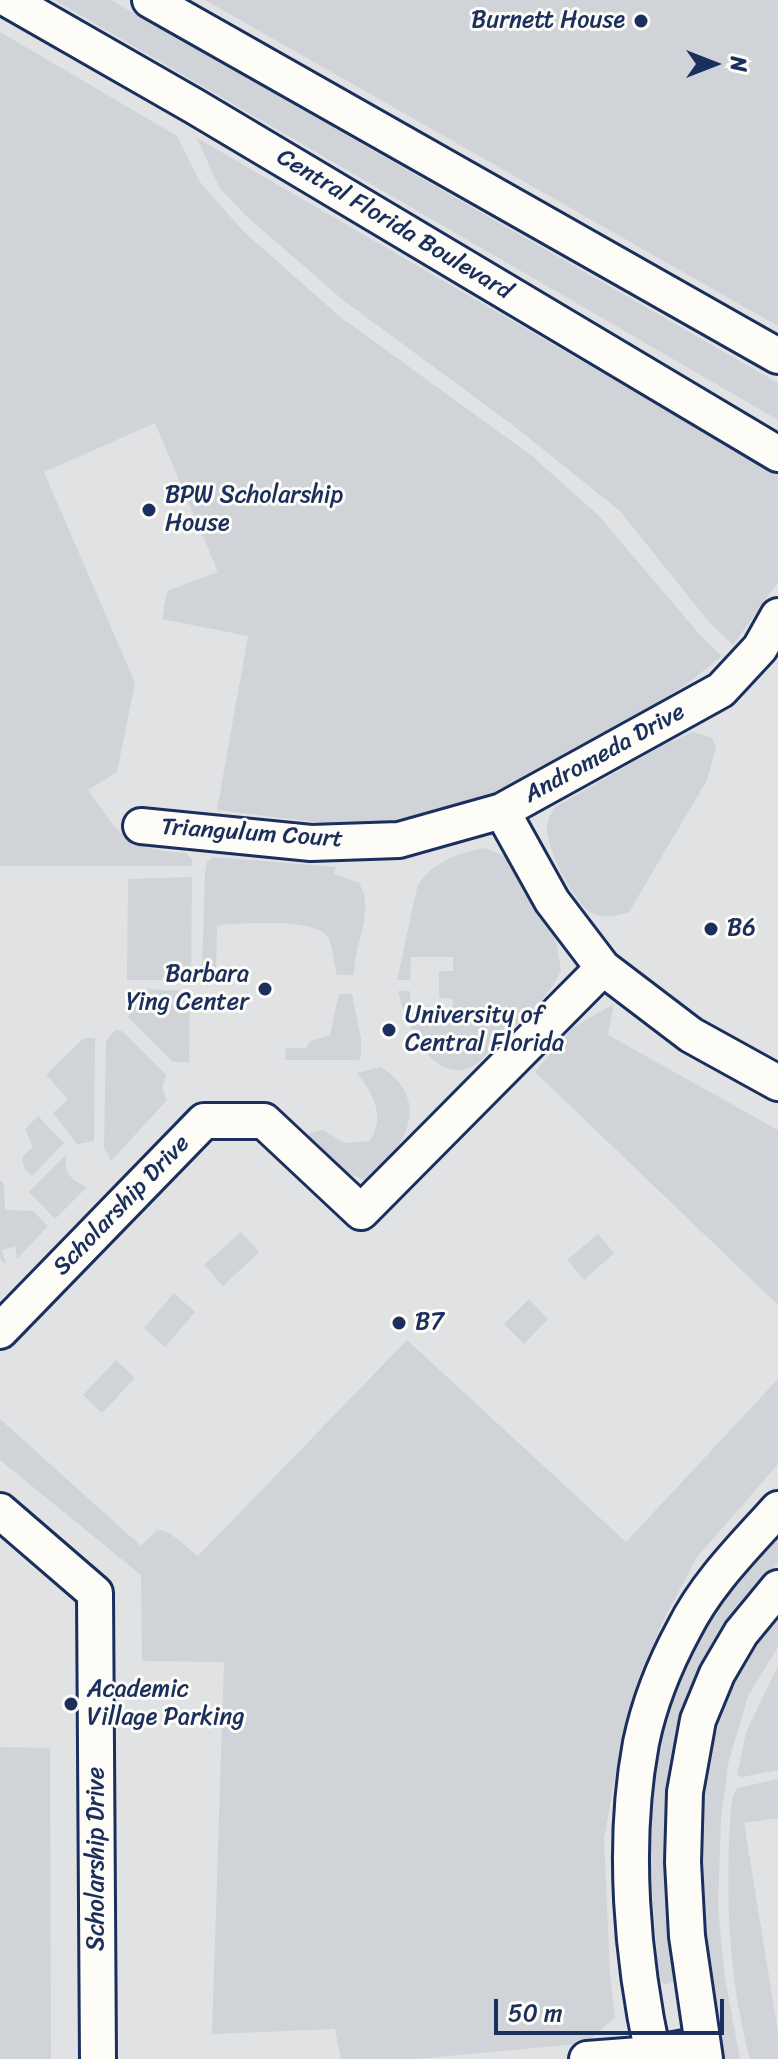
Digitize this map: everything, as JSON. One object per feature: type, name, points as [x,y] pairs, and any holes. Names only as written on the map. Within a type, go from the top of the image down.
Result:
[{"type":"street","name":"Central Florida Boulevard","points":[[9,0],[222,122],[778,454]]},
{"type":"street","points":[[150,0],[778,356]]},
{"type":"street","name":"Andromeda Drive","points":[[778,616],[760,648],[721,690],[502,811],[552,901],[603,968],[691,1035],[778,1083]]},
{"type":"street","name":"Triangulum Court","points":[[141,826],[311,843],[399,840],[502,811]]},
{"type":"street","name":"Scholarship Drive","points":[[0,1331],[204,1121],[264,1121],[361,1212],[603,968]]},
{"type":"street","points":[[653,2056],[639,1982],[634,1916],[632,1827],[641,1743],[657,1691],[684,1628],[713,1582],[778,1509]]},
{"type":"street","name":"Scholarship Drive","points":[[0,1511],[95,1593],[98,2059]]},
{"type":"street","points":[[587,2059],[703,2052],[687,1936],[683,1862],[685,1792],[698,1720],[717,1674],[741,1633],[778,1588]]},
{"type":"shaded area","name":"University of Central Florida","points":[[0,0],[778,0],[778,2059],[0,2059]]},
{"type":"shaded area","points":[[54,0],[111,0],[778,383],[778,420]]},
{"type":"shaded area","points":[[205,0],[778,0],[778,326]]},
{"type":"shaded area","points":[[0,32],[177,136],[200,182],[243,231],[339,316],[532,456],[599,516],[700,635],[722,656],[684,686],[617,728],[457,817],[331,824],[217,810],[248,636],[162,619],[167,591],[218,572],[155,423],[44,472],[135,683],[117,772],[88,790],[126,838],[149,848],[186,853],[192,860],[192,866],[0,866]]},
{"type":"shaded area","points":[[197,138],[778,475],[778,582],[733,645],[709,622],[620,511],[514,426],[343,300],[245,215],[219,187]]},
{"type":"shaded area","points":[[693,732],[712,738],[716,747],[707,780],[629,912],[615,916],[592,913],[569,887],[556,860],[547,825],[554,808],[663,745]]},
{"type":"shaded area","points":[[486,848],[506,857],[514,867],[556,941],[561,970],[544,997],[479,1062],[469,1068],[455,1070],[442,1066],[421,1045],[406,1017],[398,991],[410,991],[411,1013],[452,1013],[453,999],[439,998],[439,971],[453,971],[453,957],[411,957],[410,980],[397,980],[417,888],[422,879],[446,860]]},
{"type":"shaded area","points":[[213,857],[336,867],[334,874],[359,883],[364,894],[365,916],[354,975],[337,975],[329,939],[322,932],[312,927],[266,923],[217,926],[216,970],[208,971],[206,976],[202,974],[205,873],[207,862]]},
{"type":"shaded area","points":[[192,877],[191,980],[127,980],[128,879]]},
{"type":"shaded area","points":[[139,989],[190,991],[189,1062],[173,1062],[128,1017],[135,1007]]},
{"type":"shaded area","points":[[339,994],[352,994],[361,1039],[361,1057],[358,1060],[285,1060],[286,1048],[306,1048],[309,1042],[330,1035]]},
{"type":"shaded area","points":[[614,1004],[608,1035],[778,1130],[778,1305],[535,1072],[572,1028]]},
{"type":"shaded area","points":[[115,1030],[122,1031],[166,1075],[162,1088],[167,1100],[111,1161],[104,1147],[106,1042]]},
{"type":"shaded area","points":[[84,1038],[95,1038],[94,1141],[77,1144],[53,1113],[68,1099],[46,1075]]},
{"type":"shaded area","points":[[381,1067],[406,1094],[410,1115],[408,1126],[393,1154],[364,1180],[342,1170],[309,1138],[310,1133],[323,1130],[344,1143],[370,1141],[377,1122],[376,1106],[357,1073]]},
{"type":"shaded area","points":[[38,1116],[64,1143],[32,1176],[23,1162],[23,1156],[33,1147],[25,1129]]},
{"type":"shaded area","points":[[67,1154],[69,1175],[87,1187],[55,1219],[29,1192]]},
{"type":"shaded area","points":[[0,1180],[4,1184],[5,1210],[33,1211],[48,1226],[17,1259],[15,1246],[2,1250],[6,1265],[0,1259]]},
{"type":"shaded area","points":[[241,1232],[259,1252],[223,1286],[204,1265]]},
{"type":"shaded area","points":[[598,1234],[614,1253],[584,1280],[567,1260]]},
{"type":"shaded area","points":[[174,1293],[195,1312],[165,1347],[144,1328]]},
{"type":"shaded area","points":[[529,1299],[548,1319],[524,1344],[504,1324]]},
{"type":"shaded area","points":[[407,1340],[626,1542],[778,1379],[778,1464],[697,1557],[664,1619],[638,1680],[617,1764],[604,1839],[615,2017],[587,2043],[416,2059],[341,2059],[335,2029],[212,2034],[224,1662],[142,1661],[141,1575],[0,1460],[0,1419],[141,1546],[158,1529],[171,1534],[198,1556]]},
{"type":"shaded area","points":[[116,1360],[135,1378],[102,1413],[83,1395]]},
{"type":"shaded area","points":[[778,1537],[778,1563],[730,1621],[668,1887],[674,1978],[673,1982],[665,1985],[660,1980],[651,1854],[653,1791],[662,1729],[680,1676],[707,1626],[723,1602]]},
{"type":"shaded area","points":[[778,1614],[778,1647],[748,1696],[728,1764],[721,1819],[718,1908],[725,1978],[740,2059],[725,2059],[706,1947],[702,1888],[702,1827],[709,1768],[723,1712],[745,1660]]},
{"type":"shaded area","points":[[778,1666],[778,1770],[742,1777],[737,1775],[746,1732]]},
{"type":"shaded area","points":[[0,1747],[50,1748],[51,2059],[0,2059]]},
{"type":"shaded area","points":[[778,1779],[778,1818],[744,1823],[778,2032],[778,2059],[750,2059],[737,1997],[730,1934],[728,1870],[731,1807],[737,1788]]},
{"type":"place","name":"Burnett House","points":[[641,21]]},
{"type":"place","name":"BPW Scholarship House","points":[[149,510]]},
{"type":"place","name":"B6","points":[[711,929]]},
{"type":"place","name":"Barbara Ying Center","points":[[265,989]]},
{"type":"place","name":"University of Central Florida","points":[[389,1030]]},
{"type":"place","name":"B7","points":[[399,1323]]},
{"type":"place","name":"Academic Village Parking","points":[[71,1704]]}]
